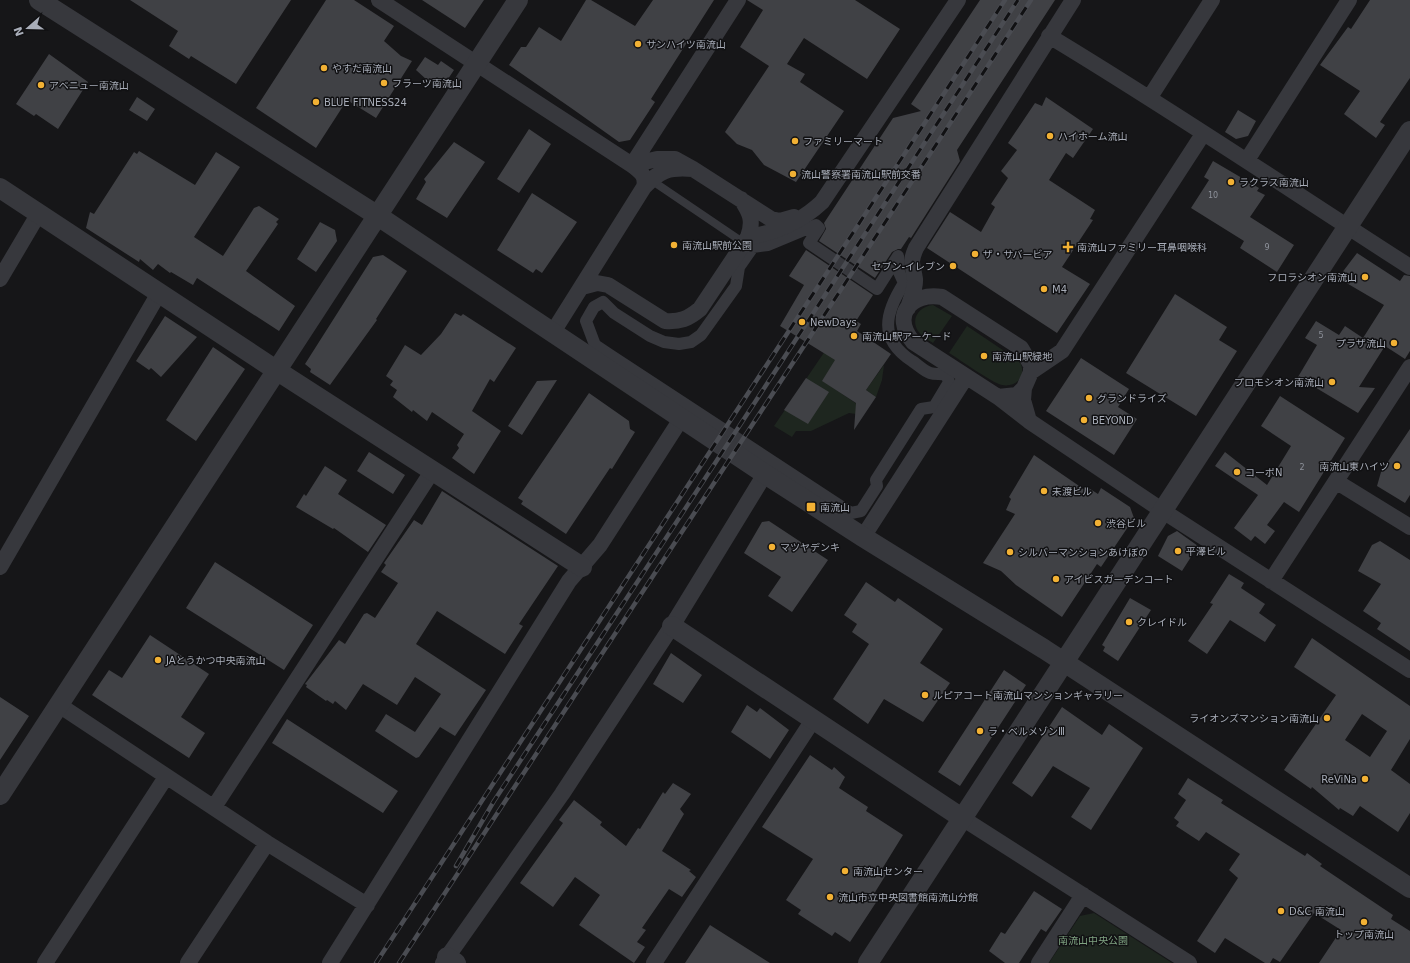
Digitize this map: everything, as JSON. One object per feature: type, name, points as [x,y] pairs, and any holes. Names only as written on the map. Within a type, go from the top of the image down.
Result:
[{"type":"street","points":[[39,0],[378,216],[681,419],[862,537],[1064,662],[1410,888]]},
{"type":"street","points":[[379,0],[632,164],[640,171],[648,184]]},
{"type":"street","points":[[0,795],[518,0]]},
{"type":"street","points":[[632,164],[738,0]]},
{"type":"street","points":[[746,240],[776,230],[812,212],[822,202],[958,0]]},
{"type":"street","points":[[1073,0],[916,248],[912,258],[911,268],[915,280],[908,308],[903,318],[903,326],[906,334],[913,342],[998,397],[1028,421],[1163,511],[1410,670]]},
{"type":"street","points":[[1150,97],[1212,0]]},
{"type":"street","points":[[1247,160],[1349,0]]},
{"type":"street","points":[[1049,36],[1150,97],[1203,134],[1247,160],[1410,267]]},
{"type":"street","points":[[868,963],[1410,131]]},
{"type":"street","points":[[1031,372],[1062,351],[1203,134]]},
{"type":"street","points":[[632,164],[657,159],[675,160],[693,169],[771,219],[780,221],[812,212]]},
{"type":"street","points":[[553,332],[648,184],[660,172],[675,167],[693,169]]},
{"type":"street","points":[[0,188],[276,370],[582,567]]},
{"type":"street","points":[[600,258],[599,269],[602,278],[608,285],[665,321],[676,322],[689,318],[700,309],[746,240],[752,226],[749,211],[740,198]]},
{"type":"street","points":[[0,279],[39,214]]},
{"type":"street","points":[[816,225],[819,228],[809,243],[877,289],[898,256],[898,261],[899,272],[904,283],[894,299],[887,318],[887,325],[893,344],[900,353],[930,373],[943,373],[948,377],[949,382],[934,407],[922,409],[876,480],[878,486],[861,511],[852,513],[596,345],[586,321],[594,307],[603,302],[614,313],[650,336],[664,342],[679,344],[691,342],[701,336],[736,286],[739,267],[753,247],[768,245],[816,225]]},
{"type":"street","points":[[915,280],[1021,348],[1034,352],[1062,351]]},
{"type":"street","points":[[582,287],[597,283],[608,285]]},
{"type":"street","points":[[0,567],[159,293]]},
{"type":"street","points":[[908,308],[914,301],[921,297],[930,295],[942,297]]},
{"type":"street","points":[[1021,348],[1031,365],[1031,372],[1024,388],[1023,400],[1028,421]]},
{"type":"street","points":[[1271,581],[1337,482],[1410,367]]},
{"type":"street","points":[[862,537],[966,376]]},
{"type":"street","points":[[998,397],[1017,395],[1024,388]]},
{"type":"street","points":[[330,963],[568,581],[600,545],[681,419]]},
{"type":"street","points":[[214,807],[432,470]]},
{"type":"street","points":[[448,961],[562,794],[672,626],[765,474]]},
{"type":"street","points":[[1337,482],[1410,527]]},
{"type":"street","points":[[672,626],[962,818],[1189,963]]},
{"type":"street","points":[[59,705],[267,843],[367,905]]},
{"type":"street","points":[[654,963],[813,720]]},
{"type":"street","points":[[45,963],[166,777]]},
{"type":"street","points":[[188,963],[267,843]]},
{"type":"street","points":[[1039,963],[1084,895]]},
{"type":"lane","points":[[648,184],[746,240]]},
{"type":"green space","points":[[933,305],[952,316],[933,343],[918,331],[915,322],[920,310]]},
{"type":"green space","name":"南流山駅緑地","points":[[967,326],[1019,361],[1022,371],[1020,379],[1012,384],[998,384],[949,353]]},
{"type":"green space","points":[[838,332],[848,339],[823,381],[857,404],[856,414],[849,413],[811,431],[796,431],[792,437],[774,426]]},
{"type":"green space","points":[[884,365],[882,380],[876,397],[866,390]]},
{"type":"green space","name":"南流山中央公園","points":[[1094,913],[1172,963],[1049,963],[1080,916]]},
{"type":"building","points":[[130,0],[291,0],[236,84],[191,56],[189,59],[169,46],[178,31]]},
{"type":"building","name":"やすだ南流山","points":[[326,0],[354,0],[394,26],[384,41],[401,56],[412,61],[376,118],[347,100],[316,148],[256,108]]},
{"type":"building","points":[[422,0],[484,0],[465,28]]},
{"type":"building","points":[[586,0],[591,0],[635,26],[653,0],[714,0],[651,99],[655,102],[630,140],[619,142],[509,65],[521,47],[526,47],[539,27],[561,41]]},
{"type":"building","points":[[747,0],[855,0],[900,29],[867,79],[804,38],[787,64],[805,74],[800,82],[844,111],[796,182],[764,165],[752,150],[737,144],[725,132],[769,66],[740,47],[763,10]]},
{"type":"building","points":[[980,0],[1055,0],[957,150],[960,161],[911,238],[909,237],[901,249],[892,252],[875,278],[819,241],[826,229],[824,223],[893,118],[921,111],[911,104]]},
{"type":"building","points":[[1370,0],[1410,0],[1410,78],[1380,122],[1385,125],[1376,138],[1344,114],[1360,91],[1320,65],[1348,27],[1351,29]]},
{"type":"building","points":[[49,54],[88,82],[58,129],[36,114],[34,116],[16,104]]},
{"type":"building","points":[[425,57],[438,65],[441,61],[454,70],[442,88],[427,80],[416,70]]},
{"type":"building","points":[[137,97],[155,109],[147,121],[129,110]]},
{"type":"building","points":[[1046,97],[1093,129],[1073,158],[1066,153],[1049,180],[1095,210],[1090,219],[1093,220],[1062,267],[1090,284],[1057,333],[927,248],[950,212],[981,232],[995,207],[991,204],[1008,178],[1001,171],[1017,150],[1008,143],[1035,103],[1042,106]]},
{"type":"building","points":[[1238,110],[1256,121],[1248,136],[1236,139],[1225,132]]},
{"type":"building","points":[[529,129],[551,144],[519,193],[497,179]]},
{"type":"building","points":[[454,142],[485,162],[447,218],[416,199],[426,182],[424,179]]},
{"type":"building","points":[[139,151],[195,185],[216,152],[240,167],[194,237],[223,256],[254,208],[259,206],[279,219],[276,222],[278,224],[246,271],[295,306],[279,331],[197,278],[193,285],[171,272],[170,273],[158,264],[153,270],[140,259],[139,262],[86,228],[90,212],[94,214],[134,152],[137,154]]},
{"type":"building","points":[[1213,161],[1259,188],[1257,191],[1265,195],[1250,217],[1294,245],[1277,272],[1240,248],[1244,241],[1191,208],[1209,180],[1204,177]]},
{"type":"building","points":[[532,193],[577,222],[542,273],[536,269],[533,273],[497,250]]},
{"type":"building","points":[[320,222],[335,230],[337,241],[316,272],[297,259]]},
{"type":"building","points":[[806,250],[873,295],[856,321],[861,324],[857,331],[891,354],[866,390],[876,397],[854,430],[856,403],[822,381],[835,360],[780,326],[804,285],[789,276]]},
{"type":"building","points":[[1357,253],[1400,281],[1404,275],[1410,276],[1410,351],[1405,359],[1385,346],[1359,387],[1375,388],[1358,413],[1298,377],[1317,345],[1305,338],[1316,321],[1339,335],[1345,326],[1363,338],[1384,305],[1338,278]]},
{"type":"building","points":[[383,255],[407,271],[376,319],[377,320],[330,385],[310,372],[311,369],[305,364],[373,257]]},
{"type":"building","points":[[1175,294],[1227,327],[1219,340],[1237,351],[1196,416],[1126,373]]},
{"type":"building","points":[[455,313],[461,316],[463,314],[516,348],[494,382],[490,379],[472,411],[501,431],[474,474],[452,458],[459,448],[457,445],[464,434],[432,412],[427,421],[413,410],[412,412],[393,397],[397,390],[390,385],[393,381],[386,376],[405,345],[421,355],[441,334]]},
{"type":"building","points":[[165,316],[197,337],[161,377],[151,368],[149,370],[136,361]]},
{"type":"building","points":[[213,347],[245,369],[196,441],[166,420]]},
{"type":"building","name":"グランドライズ","points":[[1081,358],[1129,389],[1118,407],[1137,419],[1114,455],[1046,411]]},
{"type":"building","points":[[806,378],[829,392],[808,424],[784,410]]},
{"type":"building","points":[[557,380],[522,435],[508,426],[537,381]]},
{"type":"building","points":[[589,393],[629,421],[630,429],[635,432],[612,469],[610,468],[566,534],[521,504],[523,501],[518,498]]},
{"type":"building","points":[[1280,396],[1345,438],[1299,512],[1284,502],[1267,525],[1275,531],[1265,544],[1255,536],[1251,541],[1234,528],[1258,495],[1215,466],[1225,452],[1267,485],[1291,446],[1261,426]]},
{"type":"building","name":"南流山東ハイツ","points":[[1410,429],[1410,495],[1405,503],[1377,486],[1381,472]]},
{"type":"building","points":[[369,452],[405,475],[393,494],[357,471]]},
{"type":"building","points":[[1034,455],[1085,490],[1087,487],[1098,494],[1101,488],[1130,507],[1134,518],[1101,567],[1097,564],[1062,617],[1016,585],[1001,571],[983,563],[1015,514],[1006,510],[1011,499],[1009,497]]},
{"type":"building","points":[[325,466],[347,480],[338,494],[386,525],[368,552],[334,528],[333,529],[296,507],[304,494],[306,496]]},
{"type":"building","points":[[442,491],[558,566],[519,624],[523,626],[505,654],[437,611],[416,644],[486,690],[455,736],[440,727],[419,757],[416,758],[375,731],[386,714],[415,732],[441,694],[415,677],[397,705],[363,684],[346,710],[335,701],[333,704],[327,700],[326,701],[306,687],[307,685],[305,684],[339,640],[345,644],[364,614],[367,613],[375,618],[398,583],[381,572],[386,565],[384,563],[414,520],[422,525]]},
{"type":"building","points":[[769,521],[828,560],[792,612],[768,596],[781,577],[744,553],[762,522]]},
{"type":"building","name":"平澤ビル","points":[[1177,531],[1198,546],[1182,571],[1158,556],[1168,536]]},
{"type":"building","points":[[1380,541],[1410,560],[1410,651],[1377,629],[1381,623],[1363,611],[1381,584],[1358,571],[1372,545]]},
{"type":"building","points":[[215,562],[313,625],[284,670],[186,608]]},
{"type":"building","points":[[1229,574],[1244,583],[1241,588],[1265,604],[1259,613],[1276,625],[1265,642],[1230,620],[1207,654],[1188,641],[1213,604],[1210,603]]},
{"type":"building","points":[[866,582],[895,602],[898,598],[943,629],[920,663],[950,683],[923,722],[884,699],[868,724],[833,699],[869,644],[852,632],[857,624],[844,615]]},
{"type":"building","name":"クレイドル","points":[[1130,598],[1151,610],[1118,661],[1103,651],[1105,647],[1102,645]]},
{"type":"building","points":[[150,635],[209,674],[181,717],[205,733],[189,758],[92,695],[109,670],[122,678]]},
{"type":"building","points":[[1312,638],[1410,706],[1410,739],[1391,770],[1410,784],[1410,813],[1398,832],[1360,806],[1353,816],[1340,808],[1339,810],[1312,787],[1311,789],[1284,770],[1336,695],[1294,667]],"holes":[[[1362,714],[1387,731],[1370,757],[1345,740]]]},
{"type":"building","points":[[671,653],[702,675],[683,703],[653,684]]},
{"type":"building","name":"ラ・ベルメゾンⅢ","points":[[1004,670],[1026,685],[960,786],[938,772]]},
{"type":"building","points":[[0,697],[29,716],[0,760]]},
{"type":"building","points":[[747,705],[757,712],[760,708],[789,730],[770,759],[731,732]]},
{"type":"building","points":[[1062,707],[1102,735],[1109,724],[1143,748],[1091,830],[1071,817],[1090,788],[1053,766],[1032,797],[1012,783]]},
{"type":"building","points":[[287,719],[398,791],[383,813],[272,743]]},
{"type":"building","name":"南流山センター","points":[[810,755],[832,770],[834,767],[845,777],[839,788],[868,807],[866,811],[903,835],[882,869],[887,873],[872,897],[877,901],[850,942],[835,932],[832,936],[798,914],[801,910],[786,900],[813,859],[762,827]]},
{"type":"building","points":[[1188,778],[1223,800],[1221,803],[1305,856],[1307,853],[1322,864],[1320,866],[1393,915],[1391,919],[1410,931],[1410,963],[1319,963],[1341,930],[1314,913],[1280,962],[1273,958],[1270,963],[1265,963],[1225,938],[1215,953],[1197,941],[1238,878],[1229,870],[1240,854],[1206,832],[1199,841],[1176,826],[1179,822],[1174,818],[1186,800],[1178,794]]},
{"type":"building","points":[[673,783],[691,794],[680,809],[684,814],[662,851],[691,870],[689,871],[696,877],[682,897],[669,889],[642,928],[646,930],[637,942],[645,947],[634,963],[579,925],[600,895],[575,877],[553,907],[520,883],[563,823],[559,820],[574,800],[602,822],[600,825],[626,846],[638,828],[640,829],[663,792],[665,794]]},
{"type":"building","points":[[1034,891],[1062,909],[1046,932],[1041,929],[1019,963],[1005,963],[989,951],[1001,932],[1005,934]]},
{"type":"building","points":[[710,925],[770,963],[685,963]]},
{"type":"railway","points":[[376,963],[1005,0]]},
{"type":"railway","points":[[456,866],[494,801],[1018,0]]},
{"type":"railway","points":[[399,963],[1031,0]]},
{"type":"place","name":"サンハイツ南流山","points":[[638,44]]},
{"type":"place","name":"やすだ南流山","points":[[324,68]]},
{"type":"place","name":"フラーツ南流山","points":[[384,83]]},
{"type":"place","name":"アベニュー南流山","points":[[41,85]]},
{"type":"place","name":"BLUE FITNESS24","points":[[316,102]]},
{"type":"place","name":"ハイホーム流山","points":[[1050,136]]},
{"type":"place","name":"ファミリーマート","points":[[795,141]]},
{"type":"place","name":"流山警察署南流山駅前交番","points":[[793,174]]},
{"type":"place","name":"ラクラス南流山","points":[[1231,182]]},
{"type":"place","name":"南流山駅前公園","points":[[674,245]]},
{"type":"place","name":"南流山ファミリー耳鼻咽喉科","points":[[1068,247]]},
{"type":"place","name":"ザ・サバービア","points":[[975,254]]},
{"type":"place","name":"セブン-イレブン","points":[[953,266]]},
{"type":"place","name":"フロラシオン南流山","points":[[1365,277]]},
{"type":"place","name":"M4","points":[[1044,289]]},
{"type":"place","name":"NewDays","points":[[802,322]]},
{"type":"place","name":"南流山駅アーケード","points":[[854,336]]},
{"type":"place","name":"プラザ流山","points":[[1394,343]]},
{"type":"place","name":"南流山駅緑地","points":[[984,356]]},
{"type":"place","name":"プロモシオン南流山","points":[[1332,382]]},
{"type":"place","name":"グランドライズ","points":[[1089,398]]},
{"type":"place","name":"BEYOND","points":[[1084,420]]},
{"type":"place","name":"南流山東ハイツ","points":[[1397,466]]},
{"type":"place","name":"コーポN","points":[[1237,472]]},
{"type":"place","name":"未渡ビル","points":[[1044,491]]},
{"type":"place","name":"南流山","points":[[811,507]]},
{"type":"place","name":"渋谷ビル","points":[[1098,523]]},
{"type":"place","name":"マツヤデンキ","points":[[772,547]]},
{"type":"place","name":"平澤ビル","points":[[1178,551]]},
{"type":"place","name":"シルバーマンションあけぼの","points":[[1010,552]]},
{"type":"place","name":"アイビスガーデンコート","points":[[1056,579]]},
{"type":"place","name":"クレイドル","points":[[1129,622]]},
{"type":"place","name":"JAとうかつ中央南流山","points":[[158,660]]},
{"type":"place","name":"ルピアコート南流山マンションギャラリー","points":[[925,695]]},
{"type":"place","name":"ライオンズマンション南流山","points":[[1327,718]]},
{"type":"place","name":"ラ・ベルメゾンⅢ","points":[[980,731]]},
{"type":"place","name":"ReViNa","points":[[1365,779]]},
{"type":"place","name":"南流山センター","points":[[845,871]]},
{"type":"place","name":"流山市立中央図書館南流山分館","points":[[830,897]]},
{"type":"place","name":"D&C 南流山","points":[[1281,911]]},
{"type":"place","name":"トップ南流山","points":[[1364,922]]}]
